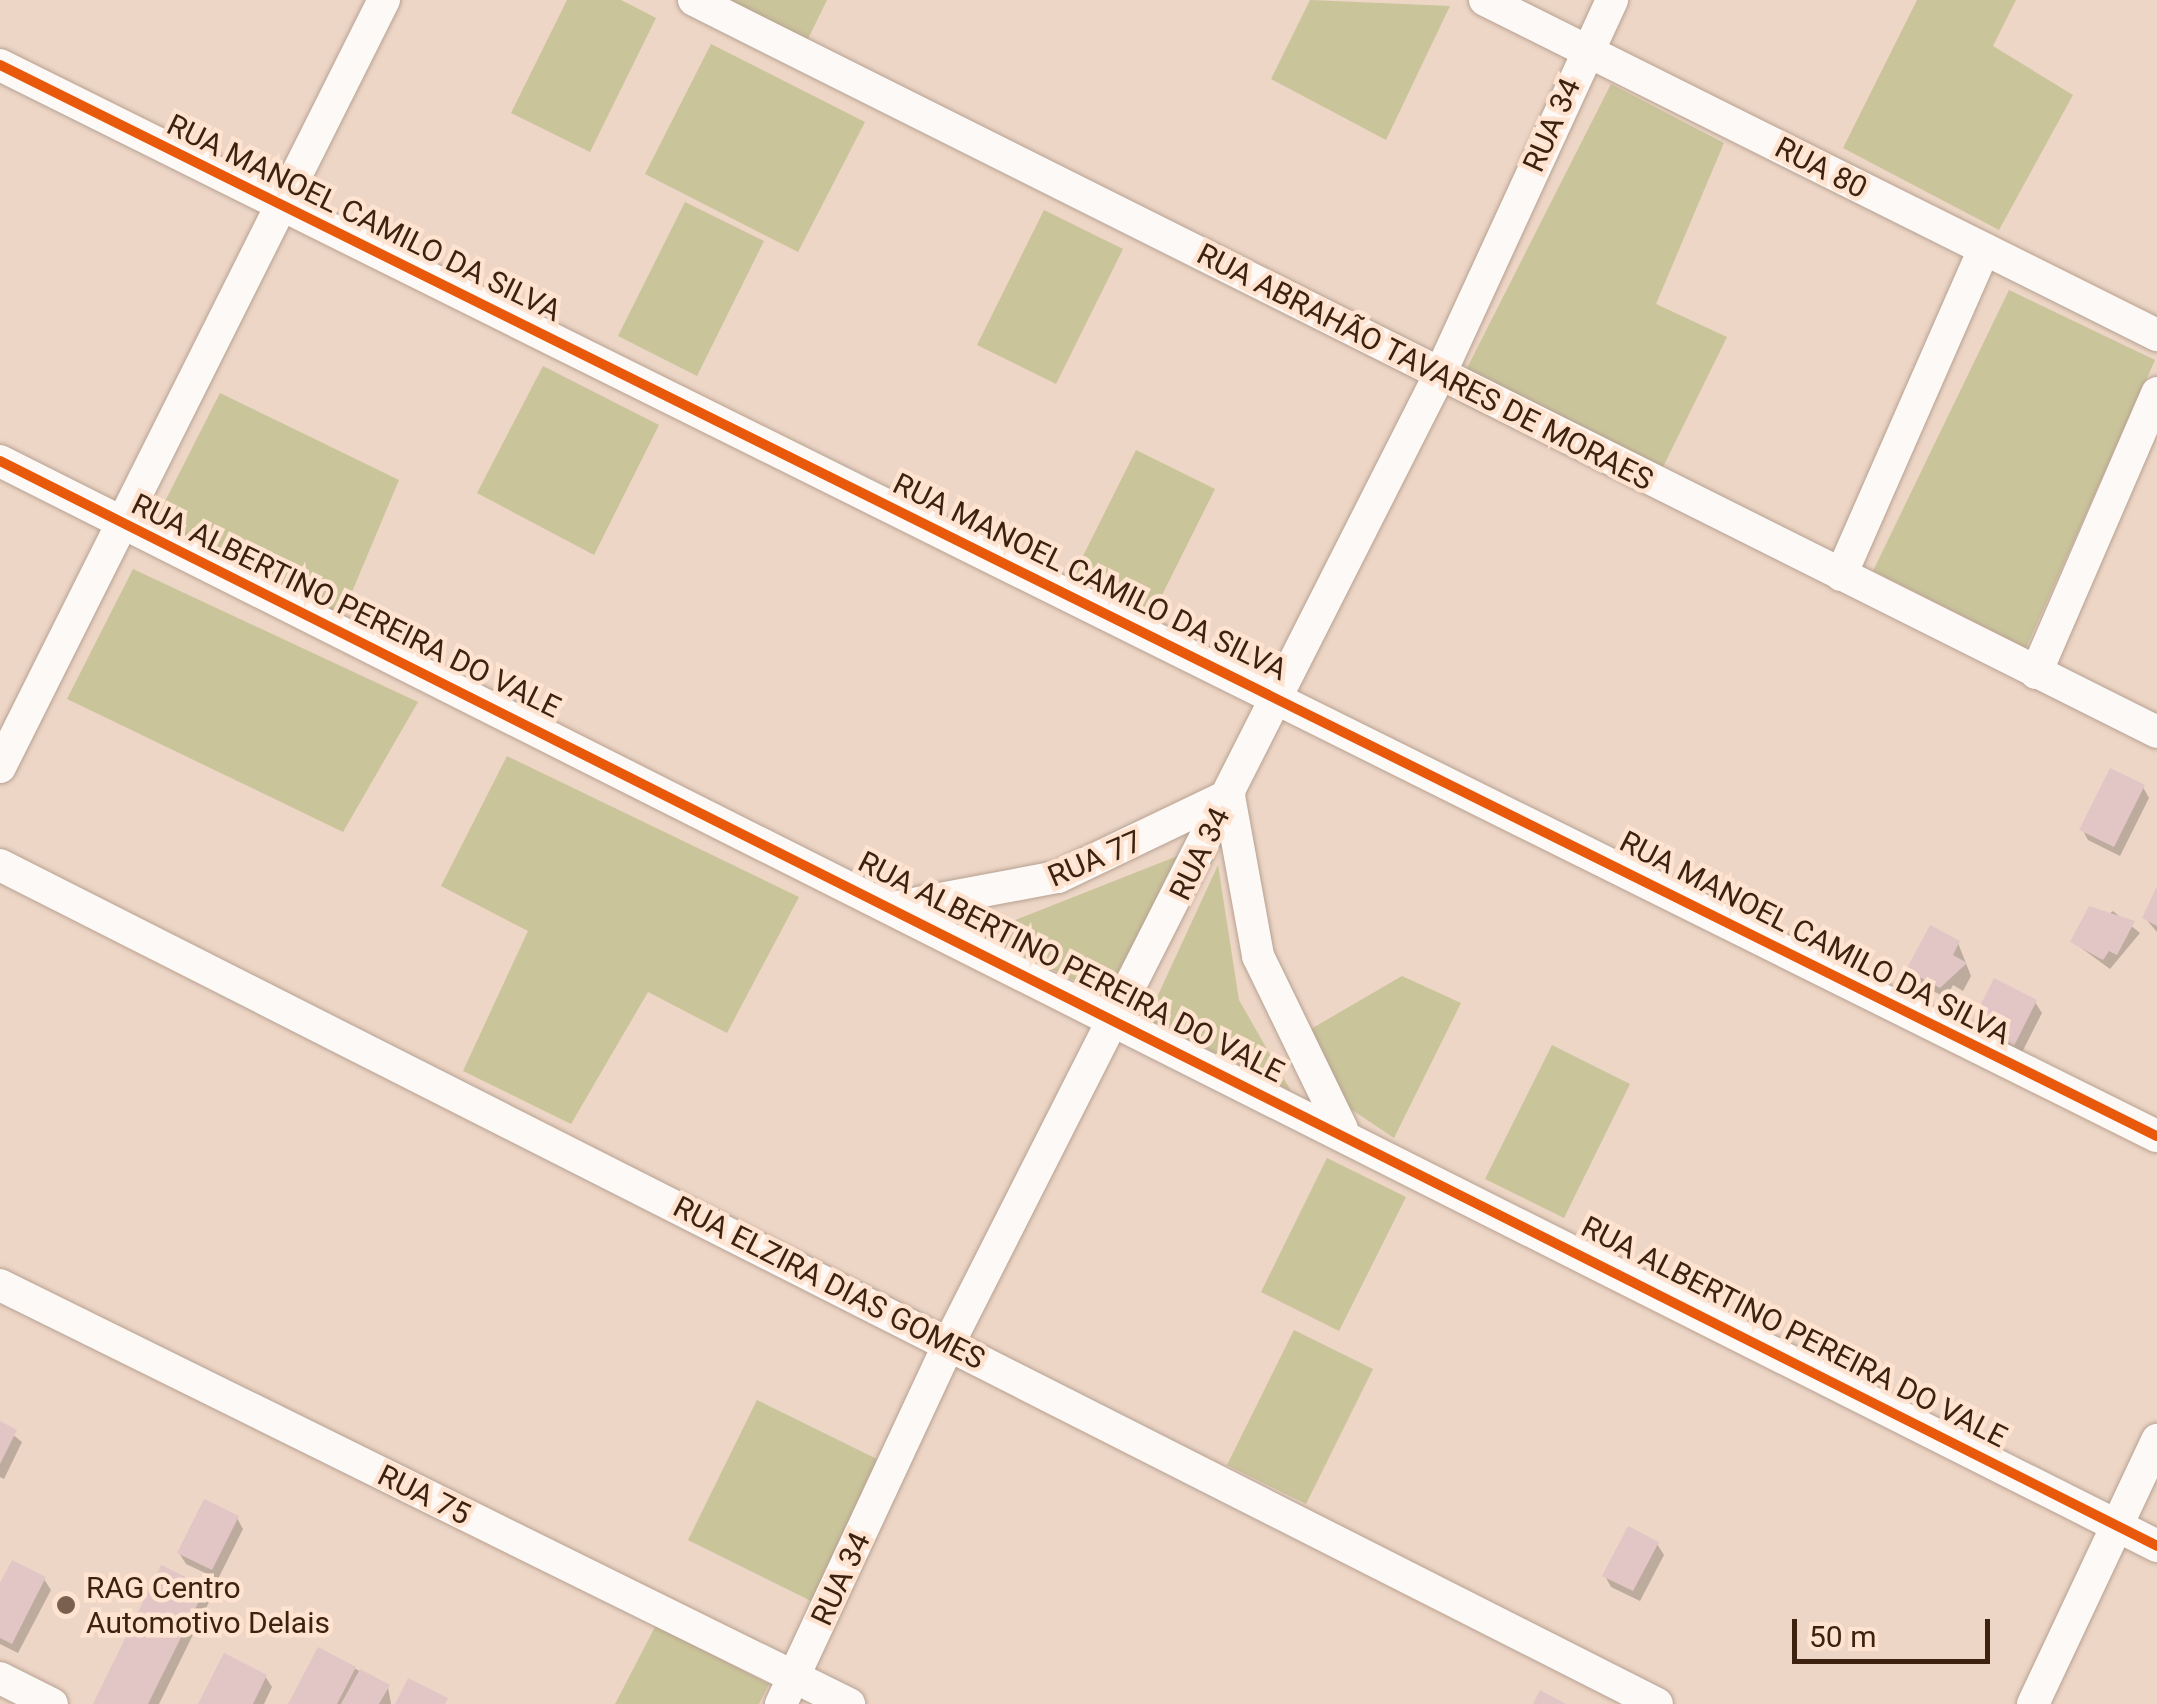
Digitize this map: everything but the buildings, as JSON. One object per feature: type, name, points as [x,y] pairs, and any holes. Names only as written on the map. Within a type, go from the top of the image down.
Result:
[{"type":"street","points":[[0,767],[384,0]]},
{"type":"street","name":"RUA ABRAHÃO TAVARES DE MORAES","points":[[694,0],[2157,732]]},
{"type":"street","name":"RUA 80","points":[[1485,0],[2157,335]]},
{"type":"street","name":"RUA 34","points":[[788,1691],[949,1343],[1120,1020],[1228,795],[1440,374],[1612,0]]},
{"type":"street","name":"RUA MANOEL CAMILO DA SILVA","points":[[0,65],[2157,1136]]},
{"type":"street","points":[[1840,574],[1984,249]]},
{"type":"street","points":[[2036,673],[2157,394]]},
{"type":"street","name":"RUA ALBERTINO PEREIRA DO VALE","points":[[0,462],[1342,1129],[2116,1525]]},
{"type":"street","points":[[1228,795],[1258,956],[1342,1129]]},
{"type":"street","name":"RUA 77","points":[[897,907],[1058,877],[1228,795]]},
{"type":"street","name":"RUA ELZIRA DIAS GOMES","points":[[0,865],[1657,1704]]},
{"type":"street","name":"RUA 75","points":[[0,1285],[788,1691],[849,1704]]},
{"type":"street","points":[[2033,1704],[2157,1440]]},
{"type":"street","points":[[2116,1525],[2157,1546]]},
{"type":"street","points":[[0,1678],[52,1704]]},
{"type":"shaded area","points":[[567,0],[621,0],[656,18],[590,152],[511,113]]},
{"type":"shaded area","points":[[729,0],[827,0],[807,41]]},
{"type":"shaded area","points":[[1310,0],[1450,6],[1386,140],[1271,79]]},
{"type":"shaded area","points":[[1917,0],[2016,0],[1993,46],[2073,95],[1999,230],[1843,148]]},
{"type":"shaded area","points":[[711,44],[865,122],[798,252],[645,174]]},
{"type":"shaded area","points":[[1611,84],[1724,143],[1656,304],[1727,337],[1663,467],[1465,372]]},
{"type":"shaded area","points":[[685,202],[764,241],[697,376],[618,336]]},
{"type":"shaded area","points":[[1044,210],[1123,249],[1056,384],[977,345]]},
{"type":"shaded area","points":[[2009,290],[2155,360],[2026,648],[1873,571]]},
{"type":"shaded area","points":[[543,366],[659,425],[594,555],[477,493]]},
{"type":"shaded area","points":[[220,393],[399,480],[341,618],[154,523]]},
{"type":"shaded area","points":[[1136,450],[1215,489],[1148,623],[1069,584]]},
{"type":"shaded area","points":[[133,569],[418,702],[343,832],[67,699]]},
{"type":"shaded area","points":[[507,756],[799,897],[727,1033],[648,992],[571,1124],[463,1071],[528,931],[441,886]]},
{"type":"shaded area","points":[[1180,855],[1106,996],[980,934]]},
{"type":"shaded area","points":[[1218,865],[1239,1000],[1291,1091],[1147,1019]]},
{"type":"shaded area","points":[[1402,976],[1461,1003],[1394,1138],[1337,1100],[1311,1029]]},
{"type":"shaded area","points":[[1552,1045],[1630,1084],[1564,1218],[1485,1179]]},
{"type":"shaded area","points":[[1327,1158],[1406,1197],[1339,1331],[1261,1292]]},
{"type":"shaded area","points":[[1294,1330],[1373,1369],[1306,1504],[1227,1465]]},
{"type":"shaded area","points":[[757,1400],[883,1462],[813,1602],[688,1540]]},
{"type":"shaded area","points":[[656,1625],[769,1684],[759,1704],[615,1704]]},
{"type":"cycle path","points":[[0,65],[2157,1136]]},
{"type":"cycle path","points":[[0,461],[2157,1546]]},
{"type":"place","name":"RAG Centro Automotivo Delais","points":[[66,1605]]}]
